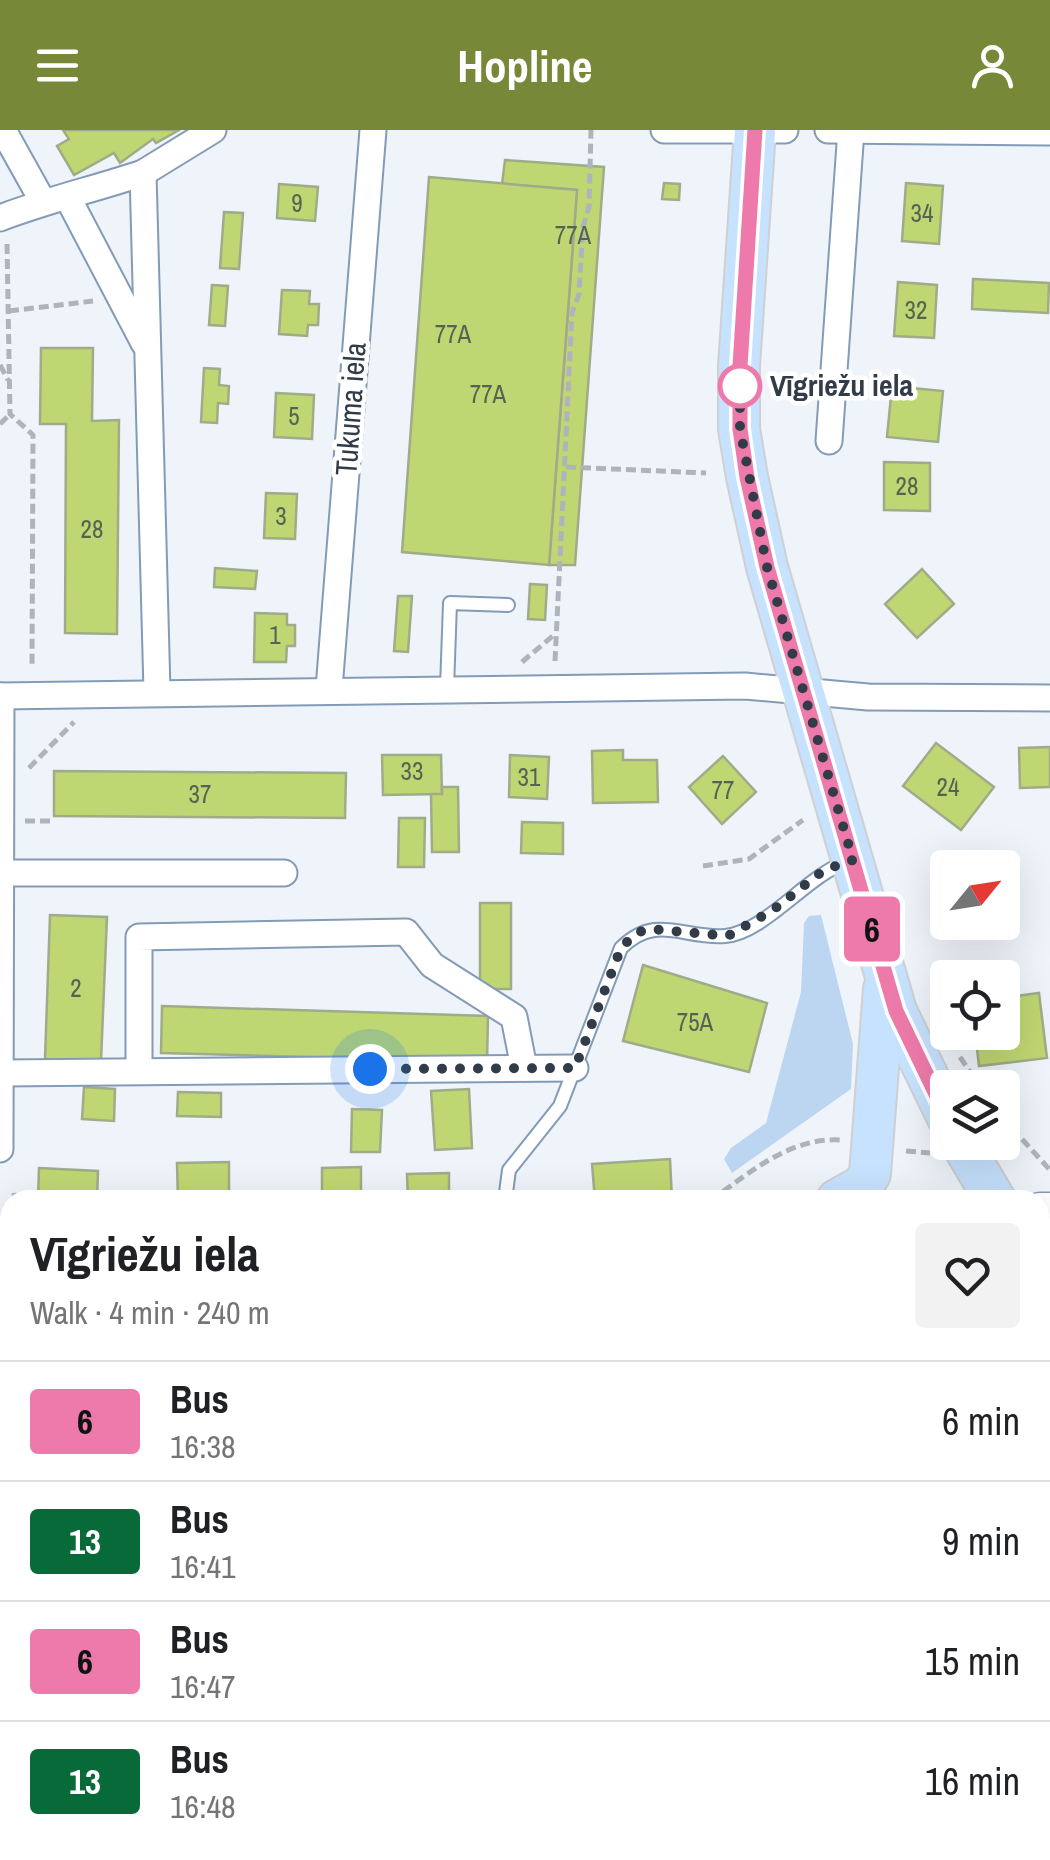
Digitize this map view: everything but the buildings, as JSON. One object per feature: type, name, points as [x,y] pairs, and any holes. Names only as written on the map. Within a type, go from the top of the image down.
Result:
[{"type":"main road","points":[[765,131],[740,429],[767,567],[885,976],[930,1094]]},
{"type":"main road","points":[[855,1190],[870,1174],[885,976]]},
{"type":"main road","points":[[964,1160],[987,1190]]},
{"type":"street","points":[[2,130],[120,298],[146,347]]},
{"type":"street","points":[[3,217],[144,173],[213,130]]},
{"type":"street","name":"Tukuma iela","points":[[329,688],[373,130]]},
{"type":"street","points":[[664,130],[765,131]]},
{"type":"street","points":[[828,130],[1050,132]]},
{"type":"street","points":[[829,440],[852,130]]},
{"type":"street","points":[[144,173],[157,691]]},
{"type":"street","points":[[0,1149],[0,696],[329,688],[802,688],[868,696],[1050,698]]},
{"type":"street","points":[[2,886],[284,872]]},
{"type":"street","points":[[139,1071],[139,937],[406,932],[432,965],[514,1018],[524,1068]]},
{"type":"street","points":[[2,1073],[575,1068]]},
{"type":"lane","points":[[448,688],[450,603],[508,605]]},
{"type":"lane","points":[[507,1190],[509,1170],[560,1106],[621,948],[636,933],[650,929],[728,936],[773,910],[824,870],[853,860]]},
{"type":"path","points":[[554,664],[572,313],[579,294],[583,226],[589,207],[591,130]]},
{"type":"path","points":[[0,424],[10,414],[3,217]]},
{"type":"path","points":[[8,310],[120,298]]},
{"type":"path","points":[[0,365],[10,382]]},
{"type":"path","points":[[0,392],[10,392]]},
{"type":"path","points":[[10,414],[33,435],[32,696]]},
{"type":"path","points":[[566,467],[706,474]]},
{"type":"path","points":[[520,664],[557,632]]},
{"type":"path","points":[[2,794],[83,710]]},
{"type":"path","points":[[702,866],[749,860],[810,815]]},
{"type":"path","points":[[1020,1137],[1050,1170]]},
{"type":"path","points":[[726,1190],[786,1150],[814,1139],[839,1140]]},
{"type":"path","points":[[904,1151],[930,1143]]},
{"type":"shaded area","points":[[821,915],[853,1044],[851,1089],[732,1173],[724,1159],[731,1148],[766,1123],[801,992],[804,923],[809,916]]},
{"type":"bus line","name":"6","points":[[755,130],[740,366],[740,429],[747,477],[767,567],[885,976],[917,1063],[930,1086]]},
{"type":"place","name":"Vīgriežu iela","points":[[740,386]]},
{"type":"route","points":[[370,1069],[575,1068],[621,948],[636,933],[650,929],[728,936],[773,910],[824,870],[853,860],[767,567],[747,477],[740,429],[740,386]]}]
